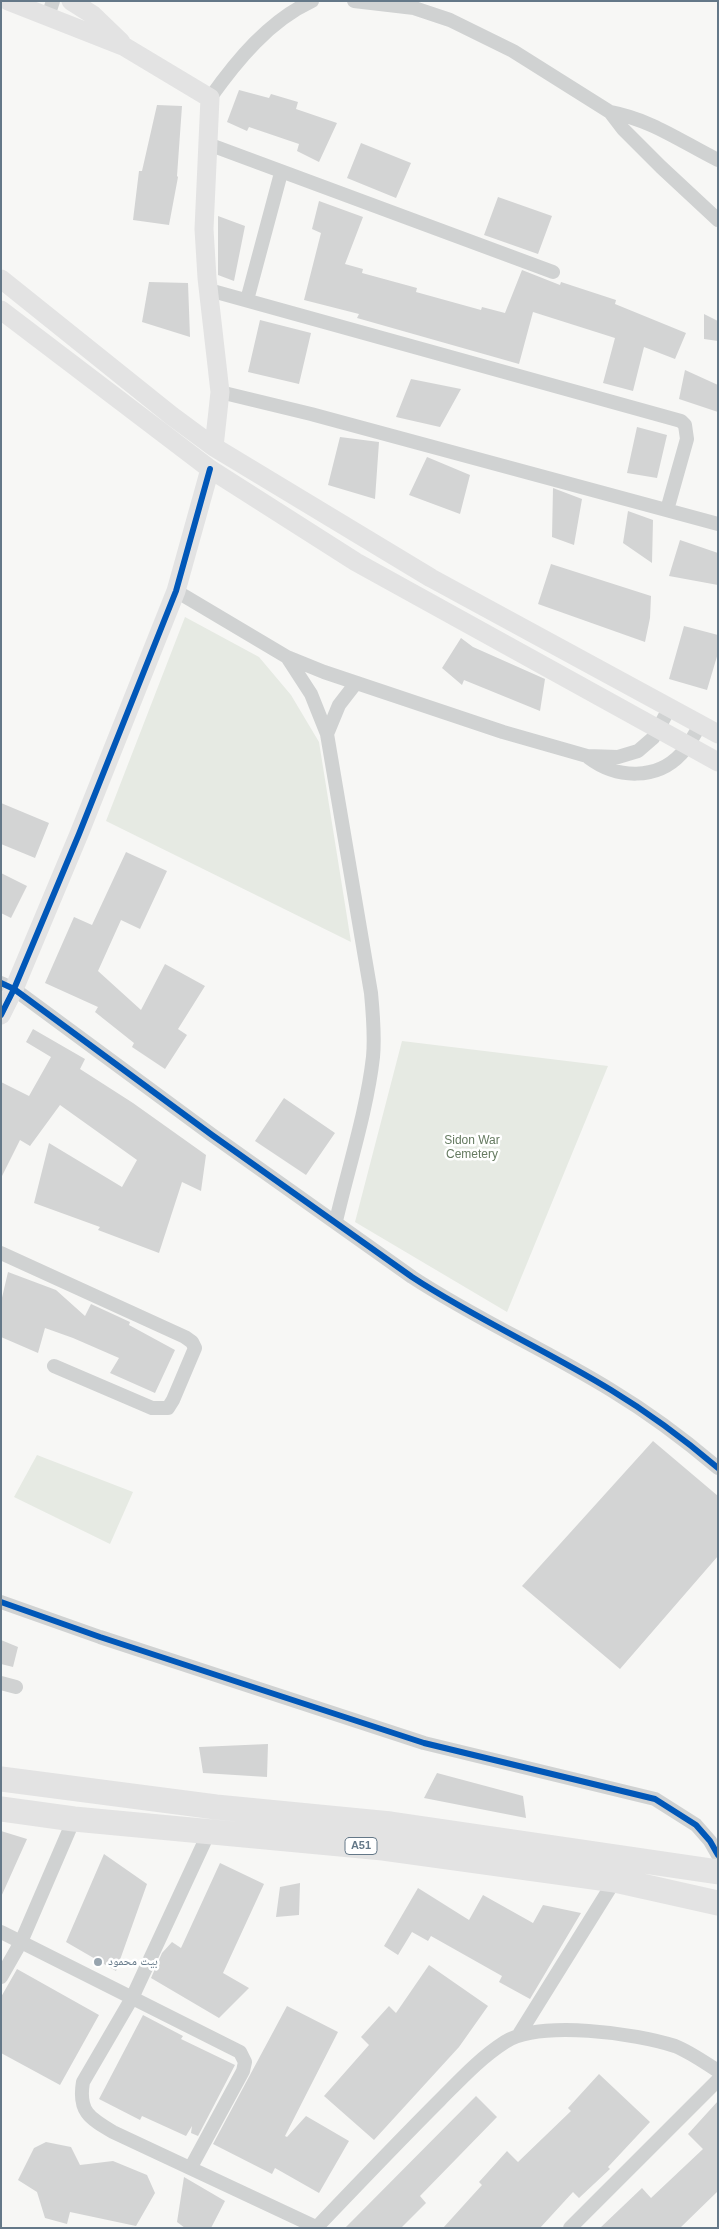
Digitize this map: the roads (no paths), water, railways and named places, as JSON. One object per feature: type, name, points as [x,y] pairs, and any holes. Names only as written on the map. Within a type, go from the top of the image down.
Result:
[{"type":"highway","name":"A51","points":[[1,1779],[216,1808],[391,1824],[718,1872]]},
{"type":"highway","name":"A51","points":[[1,1809],[74,1819],[383,1848],[615,1880],[718,1903]]},
{"type":"main road","points":[[8,1],[50,9],[126,47],[210,98],[204,229],[220,392],[214,447]]},
{"type":"main road","points":[[71,1],[93,15],[126,47]]},
{"type":"main road","points":[[1,279],[172,416],[214,447],[431,578],[669,709],[713,729]]},
{"type":"main road","points":[[1,310],[210,469],[356,562],[718,762]]},
{"type":"main road","points":[[1,1015],[8,986],[79,834],[176,591],[210,469]]},
{"type":"street","points":[[210,98],[229,71],[254,43],[301,6],[312,1]]},
{"type":"street","points":[[354,1],[414,8],[450,20],[512,51],[610,112],[623,129],[660,167],[718,220]]},
{"type":"street","points":[[610,112],[632,116],[658,127],[718,160]]},
{"type":"street","points":[[208,144],[281,173],[553,272]]},
{"type":"street","points":[[246,300],[281,173]]},
{"type":"street","points":[[209,290],[681,421],[685,425],[687,439],[668,510]]},
{"type":"street","points":[[220,392],[311,414],[718,524]]},
{"type":"street","points":[[176,591],[288,658],[356,683],[503,732],[587,756],[618,757],[638,751],[650,741],[669,709]]},
{"type":"street","points":[[288,658],[311,694],[327,734],[371,993],[374,1024],[373,1056],[369,1085],[336,1221]]},
{"type":"street","points":[[327,734],[339,705],[356,683]]},
{"type":"street","points":[[587,756],[597,764],[622,773],[648,773],[670,763],[688,746],[713,729]]},
{"type":"street","points":[[8,986],[212,1135],[336,1221],[412,1278],[446,1299],[618,1394],[675,1433],[718,1468]]},
{"type":"street","points":[[1,1253],[185,1337],[192,1342],[195,1348],[193,1358],[173,1400],[168,1408],[161,1409],[152,1408],[54,1366]]},
{"type":"street","points":[[1,1602],[100,1637],[424,1743],[655,1799],[666,1804],[696,1825],[710,1841],[718,1855]]},
{"type":"street","points":[[1,1683],[16,1688]]},
{"type":"street","points":[[1,1977],[21,1942],[74,1819]]},
{"type":"street","points":[[209,1832],[132,1998],[83,2082],[80,2096],[82,2106],[89,2116],[113,2132],[191,2167],[316,2228],[474,2066],[505,2042],[518,2036],[540,2032],[570,2031],[630,2036],[676,2047],[718,2070]]},
{"type":"street","points":[[518,2036],[615,1880]]},
{"type":"street","points":[[1,1932],[240,2052],[245,2062],[243,2071],[191,2167]]},
{"type":"street","points":[[570,2228],[718,2080]]},
{"type":"place","name":"بيت محمود","points":[[98,1962]]},
{"type":"park label","name":"Sidon War Cemetery","points":[[472,1148]]}]
